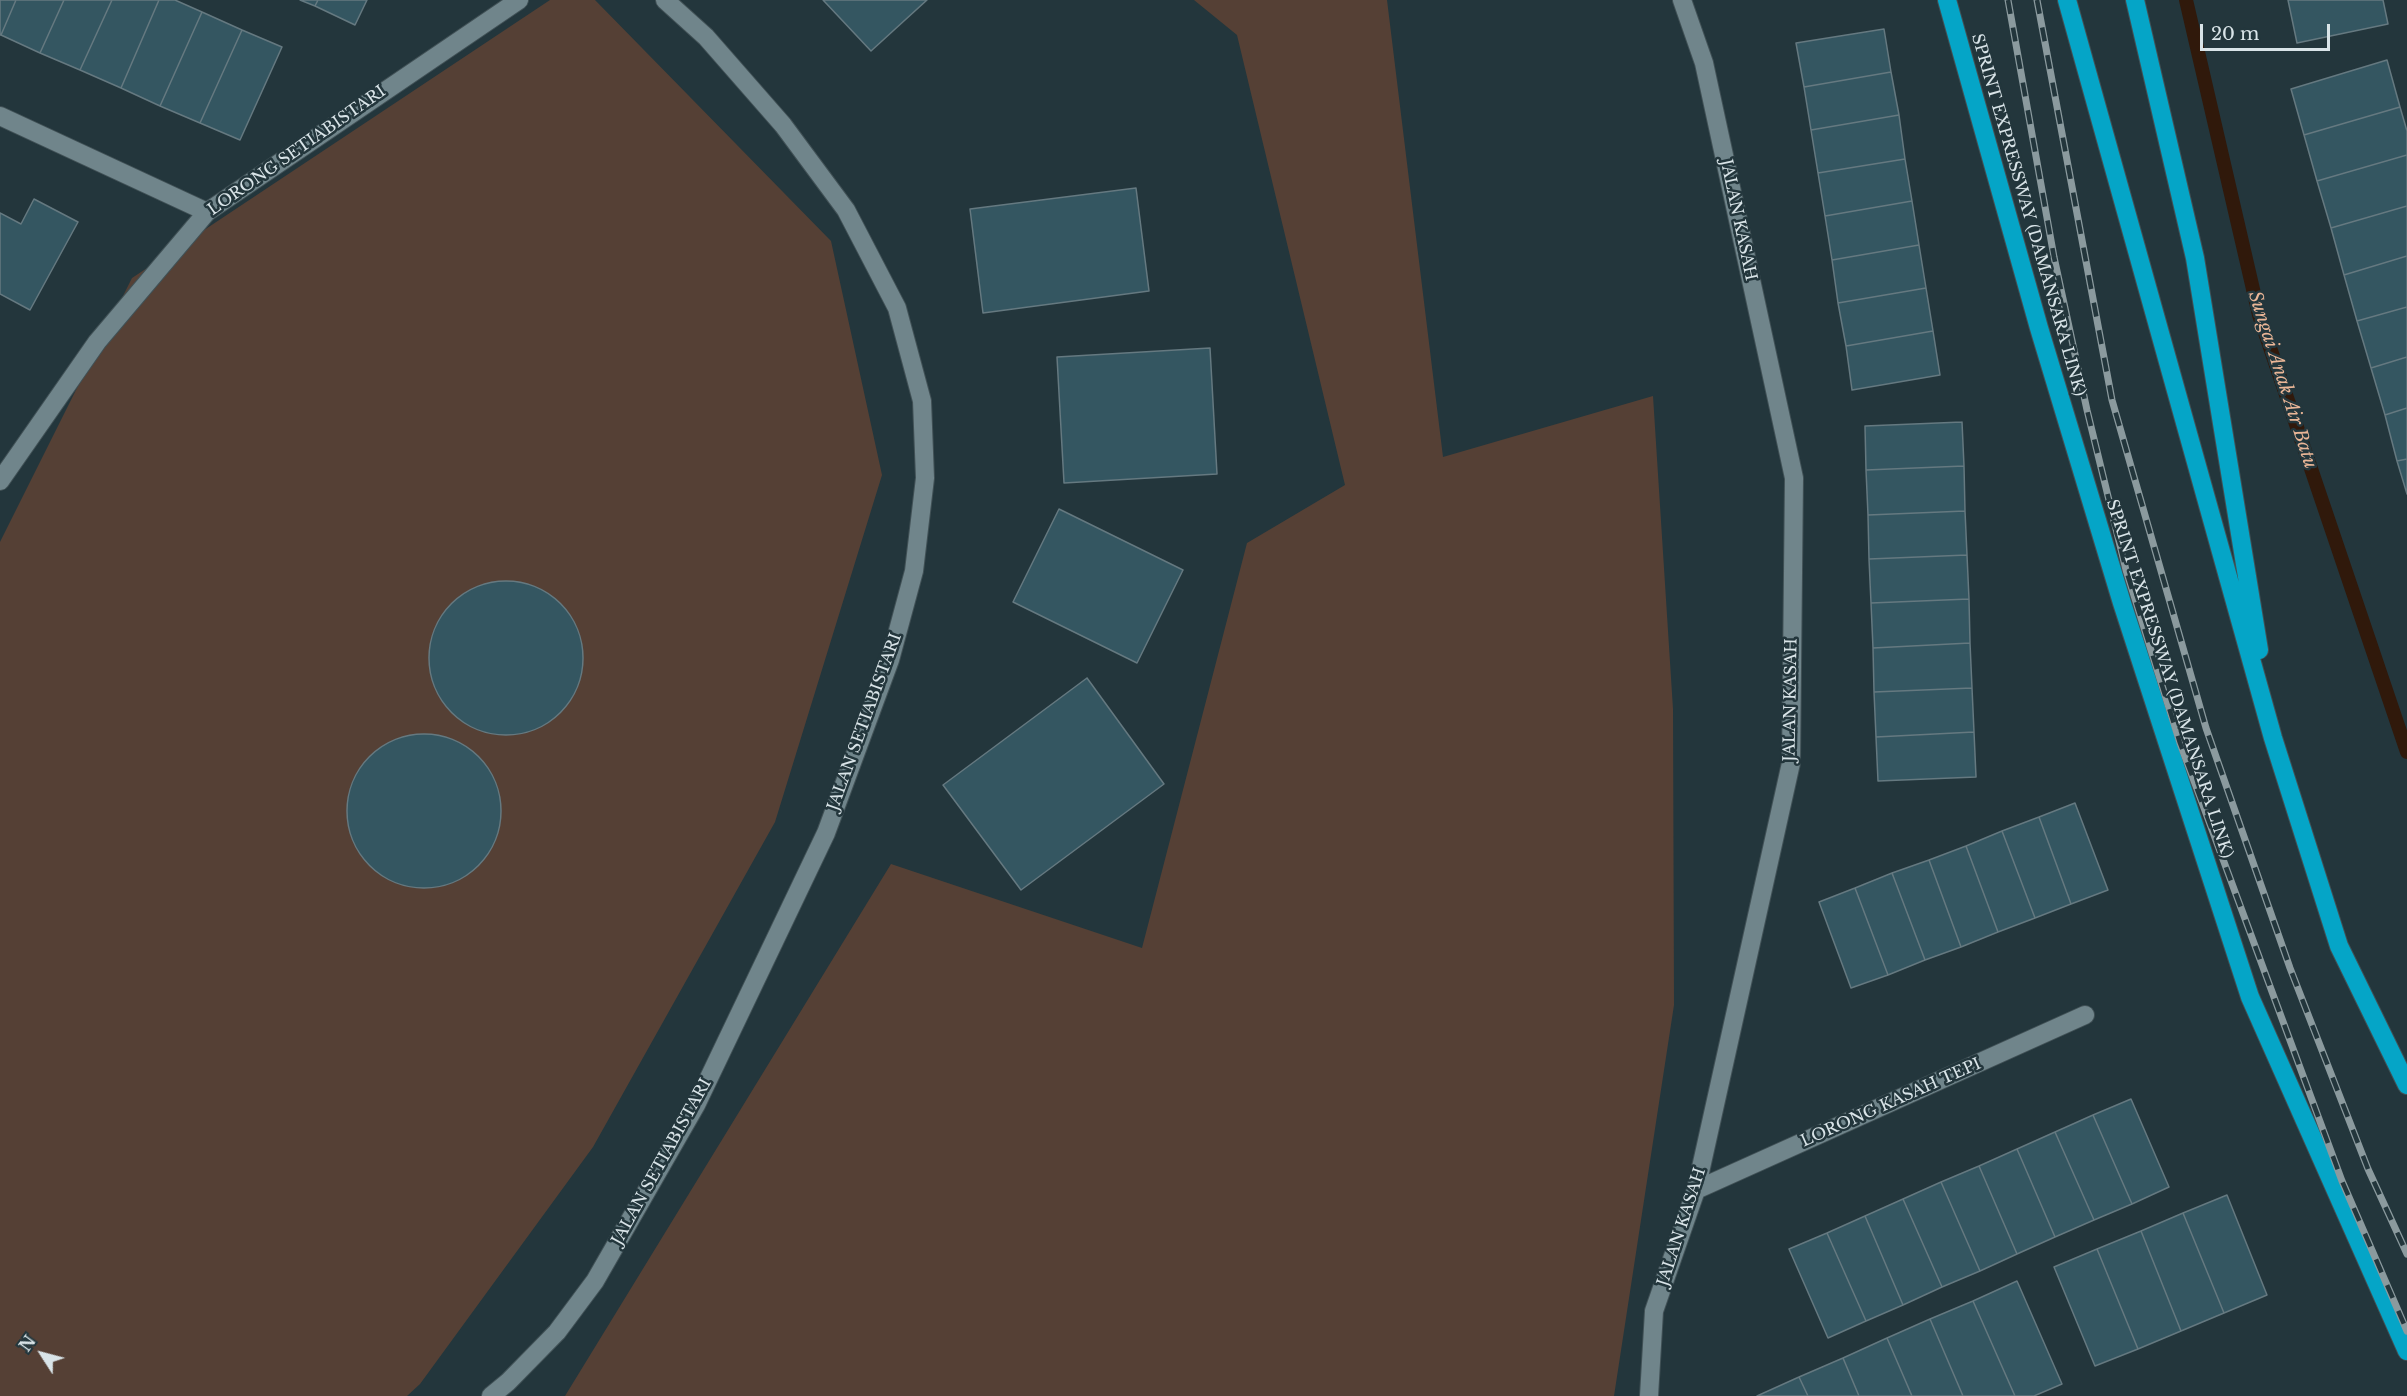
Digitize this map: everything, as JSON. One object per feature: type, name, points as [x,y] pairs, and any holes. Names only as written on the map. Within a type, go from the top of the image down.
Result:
[{"type":"highway","name":"SPRINT EXPRESSWAY (DAMANSARA LINK)","points":[[1947,0],[2039,328],[2122,603],[2250,997],[2407,1351]]},
{"type":"highway","points":[[2067,0],[2273,738],[2339,946],[2407,1085]]},
{"type":"highway","points":[[2135,0],[2195,258],[2273,738]]},
{"type":"street","name":"LORONG SETIABISTARI","points":[[0,481],[97,342],[207,212],[519,0]]},
{"type":"street","name":"JALAN SETIABISTARI","points":[[491,1396],[557,1332],[595,1281],[696,1105],[826,833],[890,660],[914,572],[925,478],[922,401],[897,308],[846,210],[783,125],[706,37],[665,0]]},
{"type":"street","name":"JALAN KASAH","points":[[1649,1396],[1654,1311],[1696,1190],[1791,763],[1794,478],[1704,63],[1682,0]]},
{"type":"street","points":[[0,116],[207,212]]},
{"type":"street","name":"LORONG KASAH TEPI","points":[[1696,1190],[2085,1015]]},
{"type":"shaded area","points":[[550,0],[595,0],[831,241],[882,475],[775,822],[593,1147],[420,1384],[407,1396],[0,1396],[0,542],[132,278]]},
{"type":"shaded area","points":[[1194,0],[1387,0],[1443,457],[1653,396],[1673,709],[1674,1005],[1614,1396],[565,1396],[891,864],[1142,948],[1247,543],[1345,485],[1237,35]]},
{"type":"building","points":[[0,0],[16,0],[1,35],[0,35]]},
{"type":"building","points":[[16,0],[64,0],[40,53],[1,35]]},
{"type":"building","points":[[64,0],[112,0],[80,70],[40,53]]},
{"type":"building","points":[[112,0],[159,0],[121,88],[80,70]]},
{"type":"building","points":[[159,0],[175,0],[202,12],[160,106],[121,88]]},
{"type":"building","points":[[300,0],[318,0],[315,6]]},
{"type":"building","points":[[318,0],[367,0],[355,25],[315,6]]},
{"type":"building","points":[[823,0],[927,0],[871,51]]},
{"type":"building","points":[[2288,0],[2383,0],[2388,24],[2297,43]]},
{"type":"building","points":[[202,12],[242,30],[200,123],[160,106]]},
{"type":"building","points":[[1884,29],[1891,72],[1804,87],[1796,43]]},
{"type":"building","points":[[242,30],[282,47],[240,140],[200,123]]},
{"type":"building","points":[[2387,60],[2400,107],[2304,135],[2291,89]]},
{"type":"building","points":[[1891,72],[1899,115],[1811,130],[1804,87]]},
{"type":"building","points":[[2400,107],[2407,131],[2407,155],[2317,181],[2304,135]]},
{"type":"building","points":[[1899,115],[1905,159],[1818,173],[1811,130]]},
{"type":"building","points":[[2407,155],[2407,206],[2331,228],[2317,181]]},
{"type":"building","points":[[1905,159],[1912,201],[1825,216],[1818,173]]},
{"type":"building","points":[[1136,188],[1149,291],[983,313],[970,209]]},
{"type":"building","points":[[34,199],[78,222],[30,310],[0,294],[0,213],[21,224]]},
{"type":"building","points":[[1912,201],[1919,245],[1832,260],[1825,216]]},
{"type":"building","points":[[2407,206],[2407,256],[2344,275],[2331,228]]},
{"type":"building","points":[[1919,245],[1926,288],[1838,303],[1832,260]]},
{"type":"building","points":[[2407,256],[2407,307],[2357,321],[2344,275]]},
{"type":"building","points":[[1926,288],[1933,331],[1846,346],[1838,303]]},
{"type":"building","points":[[2407,307],[2407,357],[2371,368],[2357,321]]},
{"type":"building","points":[[1933,331],[1940,375],[1852,390],[1846,346]]},
{"type":"building","points":[[1210,348],[1217,474],[1064,483],[1057,357]]},
{"type":"building","points":[[2407,357],[2407,408],[2385,415],[2371,368]]},
{"type":"building","points":[[2407,408],[2407,459],[2397,461],[2385,415]]},
{"type":"building","points":[[1962,422],[1964,466],[1866,470],[1865,426]]},
{"type":"building","points":[[2407,459],[2407,494],[2397,461]]},
{"type":"building","points":[[1964,466],[1965,511],[1868,515],[1866,470]]},
{"type":"building","points":[[1059,509],[1183,570],[1137,663],[1013,602]]},
{"type":"building","points":[[1965,511],[1967,555],[1869,559],[1868,515]]},
{"type":"building","points":[[1967,555],[1969,599],[1871,603],[1869,559]]},
{"type":"building","points":[[506,581],[521,582],[536,587],[561,603],[577,628],[582,643],[582,673],[577,688],[561,713],[536,729],[521,734],[506,735],[491,734],[476,729],[451,713],[435,688],[430,673],[429,658],[430,643],[435,628],[451,603],[476,587],[491,582]]},
{"type":"building","points":[[1969,599],[1970,643],[1873,648],[1871,603]]},
{"type":"building","points":[[1970,643],[1972,688],[1874,692],[1873,648]]},
{"type":"building","points":[[1087,678],[1164,784],[1021,890],[943,785]]},
{"type":"building","points":[[1972,688],[1974,732],[1876,737],[1874,692]]},
{"type":"building","points":[[1974,732],[1976,777],[1878,781],[1876,737]]},
{"type":"building","points":[[424,734],[439,735],[454,740],[479,756],[495,781],[500,796],[500,826],[495,841],[479,866],[454,882],[439,887],[424,888],[409,887],[394,882],[369,866],[353,841],[348,826],[347,811],[348,796],[353,781],[369,756],[394,740],[409,735]]},
{"type":"building","points":[[2075,803],[2108,890],[2071,904],[2039,817]]},
{"type":"building","points":[[2039,817],[2071,904],[2035,918],[2002,831]]},
{"type":"building","points":[[2002,831],[2035,918],[1998,932],[1966,846]]},
{"type":"building","points":[[1966,846],[1998,932],[1961,947],[1929,860]]},
{"type":"building","points":[[1929,860],[1961,947],[1925,960],[1892,873]]},
{"type":"building","points":[[1892,873],[1925,960],[1888,975],[1855,888]]},
{"type":"building","points":[[1855,888],[1888,975],[1851,988],[1819,902]]},
{"type":"building","points":[[2131,1099],[2169,1187],[2132,1204],[2093,1115]]},
{"type":"building","points":[[2093,1115],[2132,1204],[2094,1220],[2055,1132]]},
{"type":"building","points":[[2055,1132],[2094,1220],[2055,1237],[2017,1149]]},
{"type":"building","points":[[2017,1149],[2055,1237],[2017,1254],[1979,1166]]},
{"type":"building","points":[[1979,1166],[2017,1254],[1980,1271],[1941,1182]]},
{"type":"building","points":[[1941,1182],[1980,1271],[1942,1287],[1903,1199]]},
{"type":"building","points":[[2227,1195],[2267,1295],[2224,1313],[2183,1213]]},
{"type":"building","points":[[1903,1199],[1942,1287],[1903,1305],[1865,1216]]},
{"type":"building","points":[[2183,1213],[2224,1313],[2181,1331],[2141,1231]]},
{"type":"building","points":[[1865,1216],[1903,1305],[1866,1321],[1827,1233]]},
{"type":"building","points":[[2141,1231],[2181,1331],[2138,1349],[2097,1249]]},
{"type":"building","points":[[1827,1233],[1866,1321],[1828,1338],[1789,1249]]},
{"type":"building","points":[[2097,1249],[2138,1349],[2095,1366],[2054,1267]]},
{"type":"building","points":[[2017,1281],[2062,1384],[2034,1396],[2015,1396],[1973,1301]]},
{"type":"building","points":[[1973,1301],[2015,1396],[1963,1396],[1930,1319]]},
{"type":"building","points":[[1930,1319],[1963,1396],[1912,1396],[1887,1338]]},
{"type":"building","points":[[1887,1338],[1912,1396],[1859,1396],[1843,1358]]},
{"type":"building","points":[[1843,1358],[1859,1396],[1808,1396],[1799,1377]]},
{"type":"building","points":[[1799,1377],[1808,1396],[1757,1396]]},
{"type":"waterway","name":"Sungai Anak Air Batu","points":[[2186,0],[2259,315],[2407,752]]},
{"type":"railway","points":[[2008,0],[2054,257],[2087,410],[2126,570],[2180,743],[2342,1181],[2407,1331]]},
{"type":"railway","points":[[2037,0],[2112,400],[2206,728],[2290,968],[2368,1169],[2407,1254]]}]
